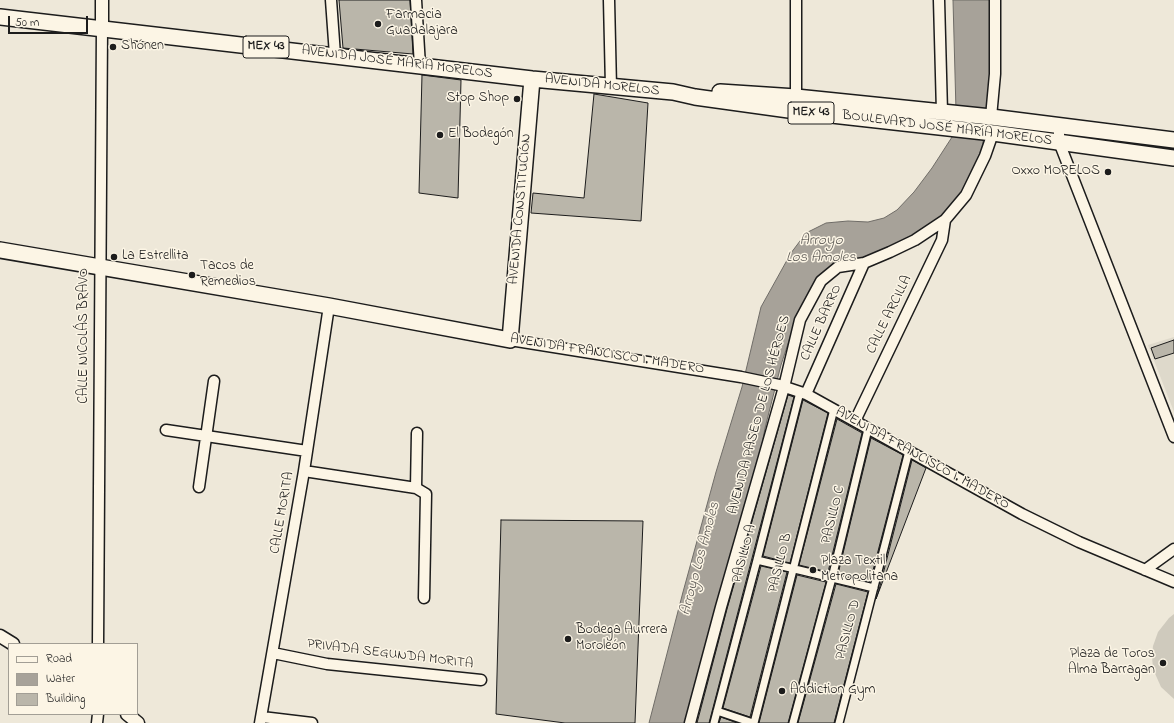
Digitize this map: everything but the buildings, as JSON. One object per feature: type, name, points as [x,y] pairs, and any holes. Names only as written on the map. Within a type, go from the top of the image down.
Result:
[{"type":"main road","name":"AVENIDA JOSÉ MARÍA MORELOS","points":[[0,17],[532,78]]},
{"type":"main road","name":"AVENIDA MORELOS","points":[[532,78],[673,92]]},
{"type":"main road","name":"AVENIDA CONSTITUCIÓN","points":[[510,340],[532,78]]},
{"type":"main road","name":"BOULEVARD JOSÉ MARÍA MORELOS","points":[[673,92],[694,90],[796,104],[947,117],[989,116],[1174,140]]},
{"type":"main road","name":"BOULEVARD JOSÉ MARÍA MORELOS","points":[[947,117],[989,132],[1174,158]]},
{"type":"main road","name":"AVENIDA FRANCISCO I. MADERO","points":[[0,250],[329,306],[510,340]]},
{"type":"street","points":[[102,0],[102,28]]},
{"type":"street","points":[[331,0],[335,55]]},
{"type":"street","points":[[416,0],[420,66]]},
{"type":"street","points":[[609,0],[611,87]]},
{"type":"street","points":[[796,0],[796,104]]},
{"type":"street","points":[[939,0],[947,117]]},
{"type":"street","points":[[989,116],[995,74],[994,0]]},
{"type":"street","name":"CALLE NICOLÁS BRAVO","points":[[98,643],[102,28]]},
{"type":"street","points":[[1059,125],[1059,142],[1174,437]]},
{"type":"street","name":"AVENIDA PASEO DE LOS HÉROES","points":[[690,723],[800,320],[821,281],[838,267],[864,263],[890,252],[915,240],[945,220],[966,195],[985,156],[989,132]]},
{"type":"street","name":"CALLE ARCILLA","points":[[855,421],[942,240],[945,220]]},
{"type":"street","name":"CALLE BARRO","points":[[803,393],[864,263]]},
{"type":"street","name":"CALLE MORITA","points":[[261,720],[304,471],[329,306]]},
{"type":"street","name":"AVENIDA FRANCISCO I. MADERO","points":[[510,340],[741,377],[782,386],[803,393],[1022,514],[1079,542],[1174,582]]},
{"type":"street","points":[[199,487],[214,381]]},
{"type":"street","name":"PASILLO A","points":[[714,723],[803,393]]},
{"type":"street","name":"PASILLO B","points":[[754,723],[834,409]]},
{"type":"street","name":"PASILLO C","points":[[793,723],[832,578],[868,429]]},
{"type":"street","points":[[166,430],[307,451]]},
{"type":"street","points":[[416,488],[417,433]]},
{"type":"street","name":"PASILLO D","points":[[839,723],[909,451]]},
{"type":"street","points":[[304,471],[416,488],[426,494],[424,598]]},
{"type":"street","points":[[1145,570],[1174,549]]},
{"type":"street","points":[[757,560],[874,588]]},
{"type":"street","points":[[0,636],[11,643]]},
{"type":"street","name":"PRIVADA SEGUNDA MORITA","points":[[273,653],[327,664],[481,680]]},
{"type":"street","points":[[717,711],[754,723]]},
{"type":"street","points":[[128,715],[138,723]]},
{"type":"street","points":[[261,720],[312,723]]},
{"type":"shaded area","points":[[1174,337],[1174,412],[1148,345]]},
{"type":"shaded area","name":"Plaza de Toros Alma Barragan","points":[[1174,614],[1174,699],[1161,687],[1153,669],[1152,656],[1153,646],[1158,632]]},
{"type":"water","name":"Arroyo Los Amoles","points":[[953,0],[991,0],[994,43],[987,114],[980,162],[952,209],[914,238],[863,261],[838,265],[796,319],[781,365],[765,428],[753,493],[689,723],[649,723],[716,472],[742,387],[761,307],[791,253],[806,233],[826,223],[848,221],[868,222],[884,218],[897,210],[914,192],[932,168],[954,134],[956,111]]},
{"type":"place","name":"Farmacia Guadalajara","points":[[378,24]]},
{"type":"place","name":"Shónen","points":[[113,47]]},
{"type":"place","name":"Stop Shop","points":[[517,99]]},
{"type":"place","name":"El Bodegón","points":[[440,135]]},
{"type":"place","name":"Oxxo MORELOS","points":[[1108,172]]},
{"type":"place","name":"La Estrellita","points":[[114,257]]},
{"type":"place","name":"Tacos de Remedios","points":[[192,275]]},
{"type":"place","name":"Plaza Textil Metropolitana","points":[[813,570]]},
{"type":"place","name":"Bodega Aurrera Moroleón","points":[[568,639]]},
{"type":"place","name":"Plaza de Toros Alma Barragan","points":[[1163,663]]},
{"type":"place","name":"Addiction Gym","points":[[782,691]]}]
